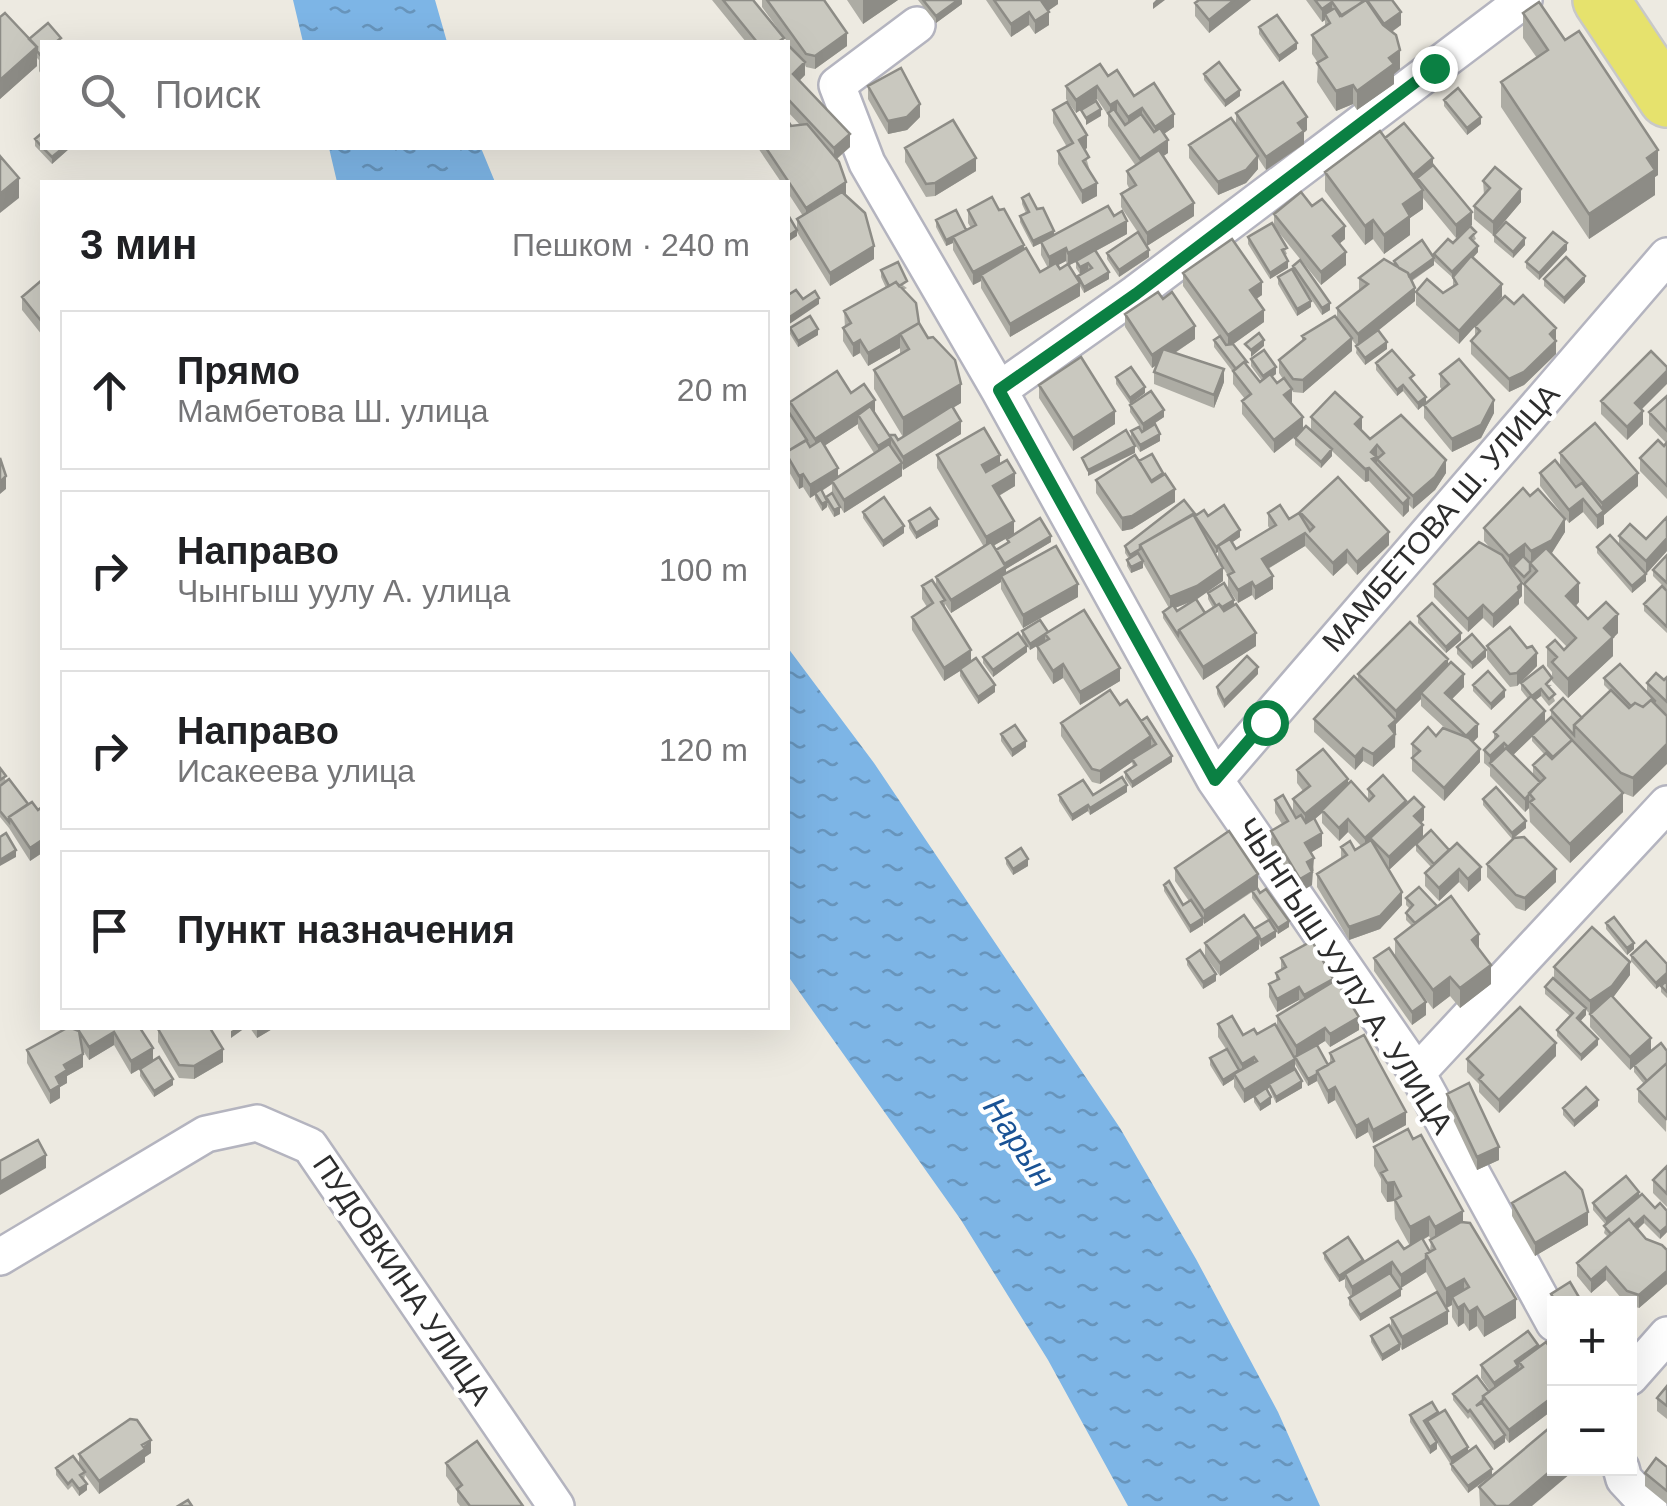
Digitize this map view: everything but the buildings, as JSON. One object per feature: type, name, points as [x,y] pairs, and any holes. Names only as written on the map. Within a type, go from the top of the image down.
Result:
[{"type":"main road","points":[[1601,0],[1667,99]]},
{"type":"street","points":[[999,390],[1136,294],[1524,0]]},
{"type":"street","name":"ЧЫНГЫШ УУЛУ А. УЛИЦА","points":[[917,25],[837,85],[867,162],[999,390],[1215,780],[1417,1073],[1547,1310]]},
{"type":"street","name":"МАМБЕТОВА Ш. УЛИЦА","points":[[1215,780],[1667,256]]},
{"type":"street","points":[[1417,1073],[1667,804]]},
{"type":"street","name":"ПУДОВКИНА УЛИЦА","points":[[0,1258],[206,1134],[257,1123],[310,1146],[556,1506]]},
{"type":"street","points":[[1637,1369],[1667,1335]]},
{"type":"street","points":[[1623,1476],[1649,1506]]},
{"type":"water","points":[[293,0],[435,0],[446,40],[303,40]]},
{"type":"water","points":[[329,150],[482,150],[494,180],[337,180]]},
{"type":"water","name":"Нарын","points":[[790,651],[874,763],[1120,1128],[1278,1412],[1320,1506],[1128,1506],[1048,1360],[961,1220],[790,979]]},
{"type":"route","points":[[1265,722],[1215,780],[999,390],[1136,294],[1434,68]]}]
